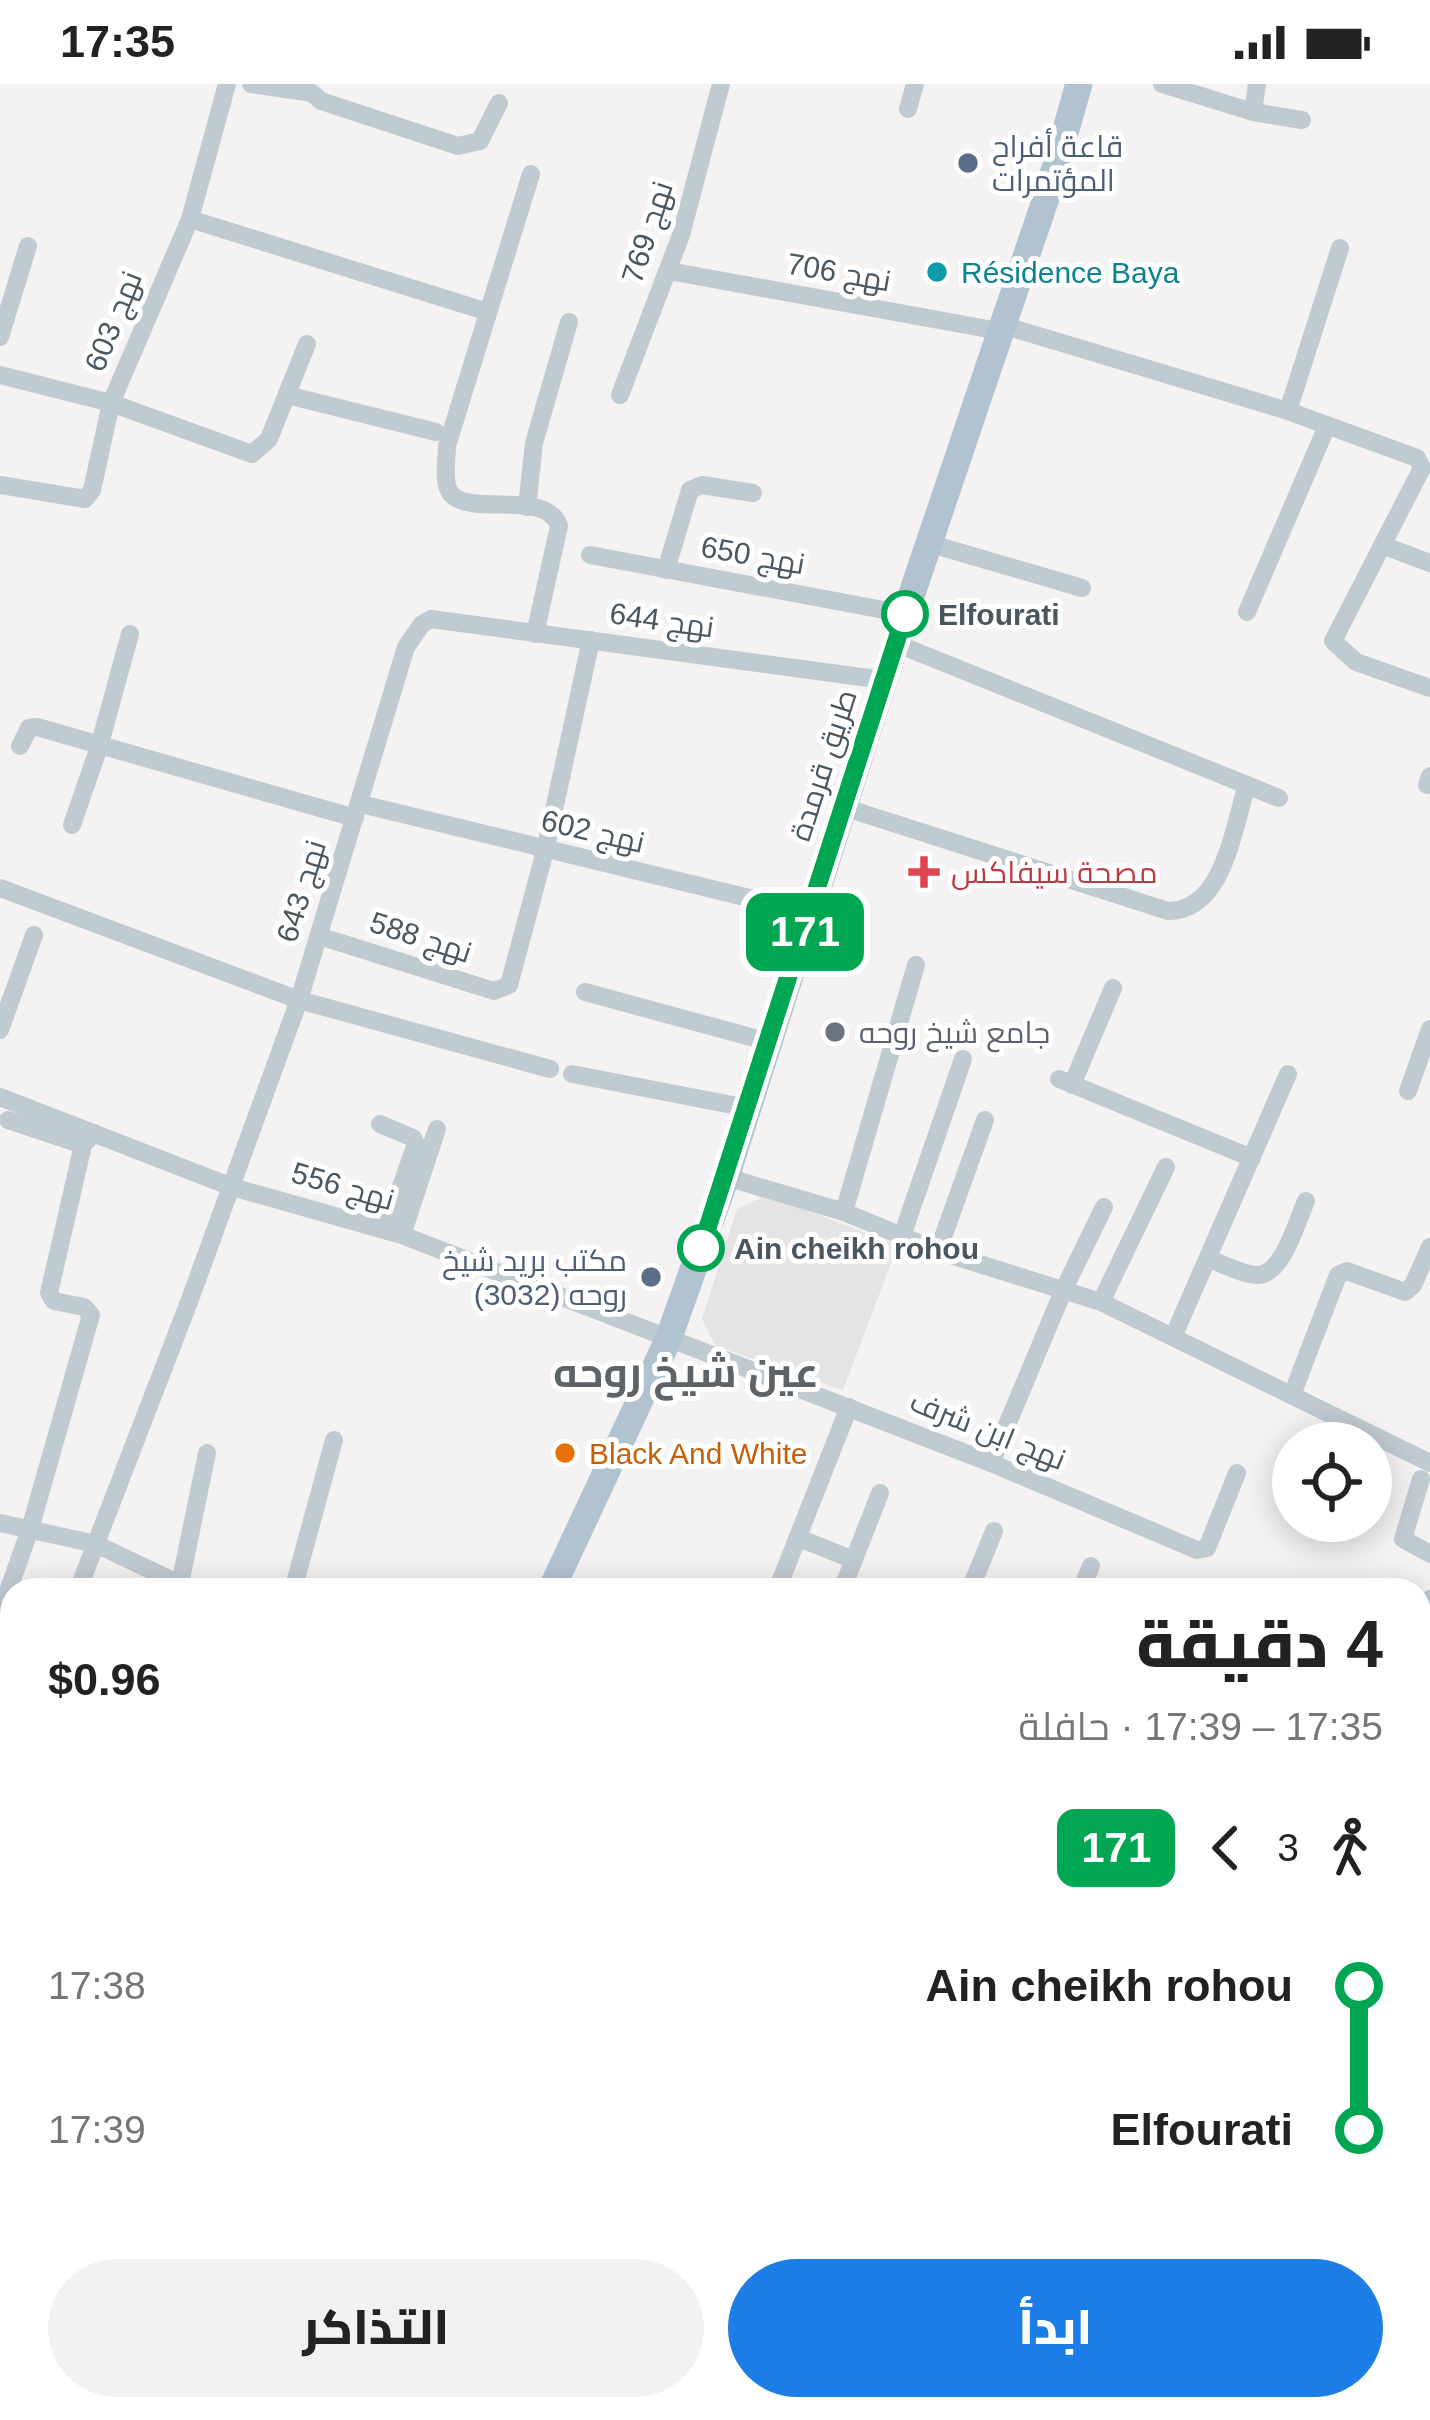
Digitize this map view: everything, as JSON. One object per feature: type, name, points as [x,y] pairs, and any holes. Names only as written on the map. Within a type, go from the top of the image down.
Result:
[{"type":"main road","name":"طريق قرمدة","points":[[556,1578],[668,1340],[726,1177],[928,543],[1048,192],[1079,84]]},
{"type":"street","name":"نهج 603","points":[[0,484],[85,499],[92,490],[111,403],[190,219],[226,84]]},
{"type":"street","points":[[251,84],[312,93],[321,100],[469,147],[480,141],[499,103]]},
{"type":"street","name":"نهج 769","points":[[620,395],[669,271],[721,84]]},
{"type":"street","points":[[908,109],[915,84]]},
{"type":"street","points":[[1162,84],[1253,112],[1302,120]]},
{"type":"street","points":[[1253,112],[1258,84]]},
{"type":"street","points":[[531,174],[447,446],[446,480],[449,491],[460,500],[553,513],[559,526],[535,634]]},
{"type":"street","points":[[190,219],[488,312]]},
{"type":"street","points":[[0,337],[28,246]]},
{"type":"street","points":[[1288,411],[1340,248]]},
{"type":"street","name":"نهج 706","points":[[669,271],[1000,328],[1288,411],[1421,462],[1382,545]]},
{"type":"street","points":[[527,507],[534,443],[569,322]]},
{"type":"street","points":[[0,375],[111,403],[248,454],[257,452],[269,439],[308,344]]},
{"type":"street","points":[[287,395],[436,432]]},
{"type":"street","points":[[1247,612],[1327,426]]},
{"type":"street","points":[[666,570],[690,490],[702,485],[753,493]]},
{"type":"street","points":[[928,543],[1082,588]]},
{"type":"street","points":[[1430,563],[1382,545],[1333,641],[1356,662],[1430,688]]},
{"type":"street","name":"نهج 650","points":[[590,555],[905,614]]},
{"type":"street","name":"نهج 644","points":[[431,619],[884,680]]},
{"type":"street","name":"نهج 643","points":[[82,1578],[299,1000],[406,647],[431,619]]},
{"type":"street","points":[[72,825],[100,747],[130,634]]},
{"type":"street","points":[[545,851],[591,640]]},
{"type":"street","points":[[896,644],[1279,798]]},
{"type":"street","name":"نهج 602","points":[[20,746],[33,727],[358,811],[811,913]]},
{"type":"street","points":[[843,807],[1168,910],[1184,911],[1206,896],[1214,883],[1247,785]]},
{"type":"street","name":"نهج 588","points":[[319,936],[494,992],[502,990],[515,971],[545,851]]},
{"type":"street","points":[[0,888],[299,1000],[550,1069]]},
{"type":"street","points":[[0,1030],[34,935]]},
{"type":"street","points":[[844,1212],[916,965]]},
{"type":"street","points":[[1113,988],[1066,1082],[1252,1158]]},
{"type":"street","points":[[585,992],[769,1042]]},
{"type":"street","points":[[1408,1091],[1430,1029]]},
{"type":"street","points":[[902,1236],[963,1059]]},
{"type":"street","points":[[572,1074],[748,1108]]},
{"type":"street","points":[[1174,1335],[1288,1075]]},
{"type":"street","name":"نهج 556","points":[[0,1096],[89,1139],[232,1187],[394,1232],[668,1340]]},
{"type":"street","points":[[8,1120],[89,1139],[49,1293],[54,1301],[84,1307],[91,1315],[13,1578]]},
{"type":"street","points":[[938,1251],[985,1120]]},
{"type":"street","points":[[380,1124],[416,1144],[394,1232]]},
{"type":"street","points":[[394,1232],[437,1129]]},
{"type":"street","points":[[1101,1302],[1166,1167]]},
{"type":"street","points":[[726,1177],[844,1212],[938,1251],[1101,1302],[1292,1395],[1426,1471],[1403,1539],[1430,1554]]},
{"type":"street","points":[[1209,1259],[1253,1275],[1267,1273],[1277,1263],[1306,1201]]},
{"type":"street","points":[[991,1463],[1104,1207]]},
{"type":"street","points":[[1292,1395],[1338,1275],[1347,1271],[1406,1292],[1430,1247]]},
{"type":"street","name":"نهج ابن شرف","points":[[668,1340],[991,1463],[1196,1550],[1207,1548],[1238,1473]]},
{"type":"street","points":[[782,1578],[849,1407]]},
{"type":"street","points":[[296,1578],[334,1440]]},
{"type":"street","points":[[187,1578],[207,1453]]},
{"type":"street","points":[[845,1578],[880,1492]]},
{"type":"street","points":[[0,1523],[95,1544],[167,1578]]},
{"type":"street","points":[[975,1578],[994,1532]]},
{"type":"street","points":[[799,1538],[851,1559]]},
{"type":"street","points":[[1086,1578],[1091,1566]]},
{"type":"shaded area","points":[[766,1195],[898,1245],[843,1390],[716,1346],[702,1319],[737,1209]]},
{"type":"bus line","name":"171","points":[[701,1248],[905,614]]},
{"type":"place","name":"قاعة أفراح المؤتمرات","points":[[968,163]]},
{"type":"place","name":"Résidence Baya","points":[[937,272]]},
{"type":"place","name":"Elfourati","points":[[905,614]]},
{"type":"place","name":"مصحة سيفاكس","points":[[924,872]]},
{"type":"place","name":"جامع شيخ روحه","points":[[835,1032]]},
{"type":"place","name":"Ain cheikh rohou","points":[[701,1248]]},
{"type":"place","name":"مكتب بريد شيخ روحه (3032)","points":[[651,1277]]},
{"type":"place","name":"Black And White","points":[[565,1453]]},
{"type":"district","name":"عين شيخ روحه","points":[[686,1372]]}]
